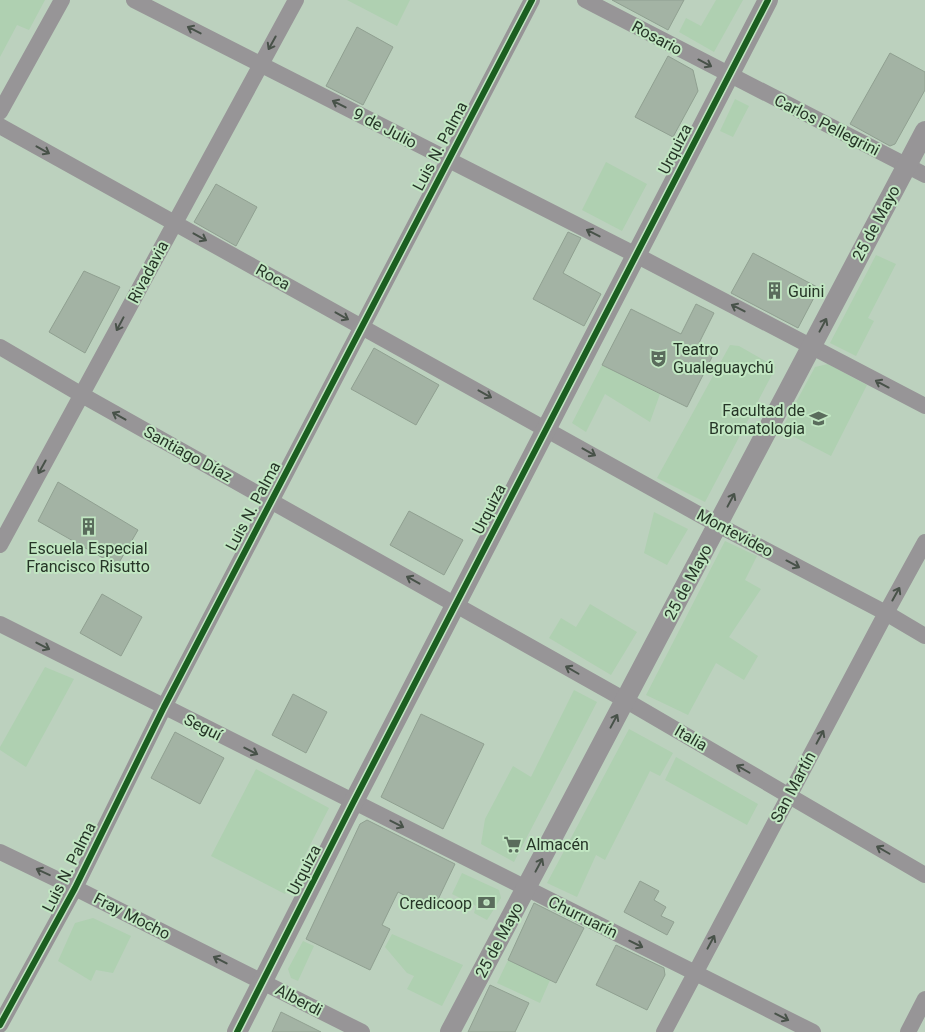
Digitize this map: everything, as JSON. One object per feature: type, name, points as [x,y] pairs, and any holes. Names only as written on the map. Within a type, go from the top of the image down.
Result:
[{"type":"street","points":[[0,112],[62,0]]},
{"type":"street","name":"9 de Julio","points":[[134,0],[636,255],[925,406]]},
{"type":"street","name":"Rivadavia","points":[[0,545],[296,0]]},
{"type":"street","name":"Luis N. Palma","points":[[0,1025],[76,888],[164,707],[532,0]]},
{"type":"street","name":"Rosario","points":[[584,0],[729,75]]},
{"type":"street","name":"Urquiza","points":[[237,1032],[353,803],[768,0]]},
{"type":"street","name":"Carlos Pellegrini","points":[[729,75],[925,175]]},
{"type":"street","name":"Roca","points":[[0,126],[547,428]]},
{"type":"street","name":"25 de Mayo","points":[[450,1032],[925,131]]},
{"type":"street","name":"Santiago Díaz","points":[[0,347],[82,395],[456,604]]},
{"type":"street","name":"Montevideo","points":[[547,428],[718,525],[886,613],[925,636]]},
{"type":"street","name":"San Martín","points":[[664,1032],[925,542]]},
{"type":"street","name":"Italia","points":[[456,604],[626,700],[925,875]]},
{"type":"street","name":"Seguí","points":[[0,624],[353,803]]},
{"type":"street","name":"Churruarín","points":[[353,803],[813,1032]]},
{"type":"street","name":"Fray Mocho","points":[[0,852],[263,982]]},
{"type":"street","name":"Alberdi","points":[[263,982],[362,1032]]},
{"type":"street","points":[[908,1032],[925,999]]},
{"type":"shaded area","points":[[0,0],[45,0],[29,30],[17,25],[0,57]]},
{"type":"shaded area","points":[[347,0],[410,0],[397,26]]},
{"type":"shaded area","points":[[716,0],[743,0],[714,52],[679,32],[686,18],[701,26]]},
{"type":"shaded area","points":[[735,99],[749,106],[733,137],[720,131]]},
{"type":"shaded area","points":[[606,162],[647,184],[622,231],[582,210]]},
{"type":"shaded area","points":[[876,255],[896,264],[868,318],[874,321],[856,356],[830,343]]},
{"type":"shaded area","points":[[730,345],[739,346],[776,367],[705,502],[657,478]]},
{"type":"shaded area","name":"Facultad de Bromatologia","points":[[828,364],[867,385],[831,456],[781,430],[815,367]]},
{"type":"shaded area","points":[[602,365],[660,394],[650,422],[605,394],[586,432],[572,423]]},
{"type":"shaded area","points":[[654,512],[688,529],[667,565],[644,553]]},
{"type":"shaded area","points":[[725,541],[757,556],[745,580],[761,589],[729,637],[758,656],[744,680],[716,663],[688,715],[646,695]]},
{"type":"shaded area","points":[[590,604],[637,632],[611,675],[549,638],[561,618],[576,627]]},
{"type":"shaded area","points":[[45,667],[74,679],[26,767],[0,750],[0,747]]},
{"type":"shaded area","points":[[574,690],[597,702],[514,862],[481,844],[485,819],[513,766],[531,777]]},
{"type":"shaded area","points":[[629,729],[673,753],[660,776],[650,771],[605,860],[596,855],[577,897],[547,883]]},
{"type":"shaded area","points":[[676,757],[758,804],[747,825],[665,780]]},
{"type":"shaded area","points":[[256,769],[329,808],[285,894],[211,856]]},
{"type":"shaded area","points":[[462,873],[499,890],[501,898],[487,920],[474,913],[476,906],[452,894]]},
{"type":"shaded area","points":[[93,918],[131,936],[113,973],[96,970],[91,981],[58,961],[75,923]]},
{"type":"shaded area","points":[[392,934],[463,965],[442,1006],[407,989],[414,976],[407,973],[385,947]]},
{"type":"shaded area","points":[[303,941],[314,946],[298,981],[291,978],[288,969]]},
{"type":"shaded area","points":[[508,960],[550,980],[540,1003],[497,983]]},
{"type":"building","points":[[612,0],[684,0],[668,30]]},
{"type":"building","points":[[357,27],[393,47],[363,105],[326,86]]},
{"type":"building","points":[[890,53],[925,72],[925,90],[895,144],[890,146],[850,124]]},
{"type":"building","points":[[668,56],[693,70],[698,91],[673,137],[635,117]]},
{"type":"building","points":[[216,184],[257,207],[236,246],[194,222]]},
{"type":"building","points":[[568,232],[581,238],[563,273],[601,294],[584,326],[533,299]]},
{"type":"building","name":"Guini","points":[[753,253],[819,288],[798,328],[731,293]]},
{"type":"building","points":[[84,271],[120,287],[85,353],[49,332]]},
{"type":"building","name":"Teatro Gualeguaychú","points":[[696,304],[714,313],[699,343],[715,351],[687,407],[602,365],[631,309],[681,334]]},
{"type":"building","points":[[374,348],[439,385],[416,425],[351,389]]},
{"type":"building","name":"Escuela Especial Francisco Risutto","points":[[58,482],[138,530],[117,566],[38,521]]},
{"type":"building","points":[[409,511],[463,540],[444,575],[390,545]]},
{"type":"building","points":[[102,594],[142,617],[121,656],[80,633]]},
{"type":"building","points":[[293,694],[327,712],[306,753],[272,735]]},
{"type":"building","points":[[421,714],[484,744],[443,829],[381,797]]},
{"type":"building","points":[[175,732],[224,758],[200,804],[151,778]]},
{"type":"building","points":[[367,820],[455,864],[433,910],[398,892],[382,925],[390,929],[370,970],[306,939],[360,824]]},
{"type":"building","points":[[640,881],[659,891],[654,900],[666,907],[661,916],[674,922],[667,935],[624,912]]},
{"type":"building","points":[[534,903],[584,928],[556,983],[508,960]]},
{"type":"building","points":[[616,945],[664,968],[665,975],[647,1010],[596,985]]},
{"type":"building","points":[[490,985],[529,1003],[515,1032],[468,1032]]},
{"type":"building","points":[[281,1012],[321,1032],[272,1032]]},
{"type":"cycle path","points":[[0,1025],[75,888],[164,707],[532,0]]},
{"type":"cycle path","points":[[237,1032],[353,803],[768,0]]},
{"type":"place","name":"Guini","points":[[774,291]]},
{"type":"place","name":"Teatro Gualeguaychú","points":[[659,358]]},
{"type":"place","name":"Facultad de Bromatologia","points":[[819,419]]},
{"type":"place","name":"Escuela Especial Francisco Risutto","points":[[88,526]]},
{"type":"place","name":"Almacén","points":[[512,844]]},
{"type":"place","name":"Credicoop","points":[[486,903]]}]
